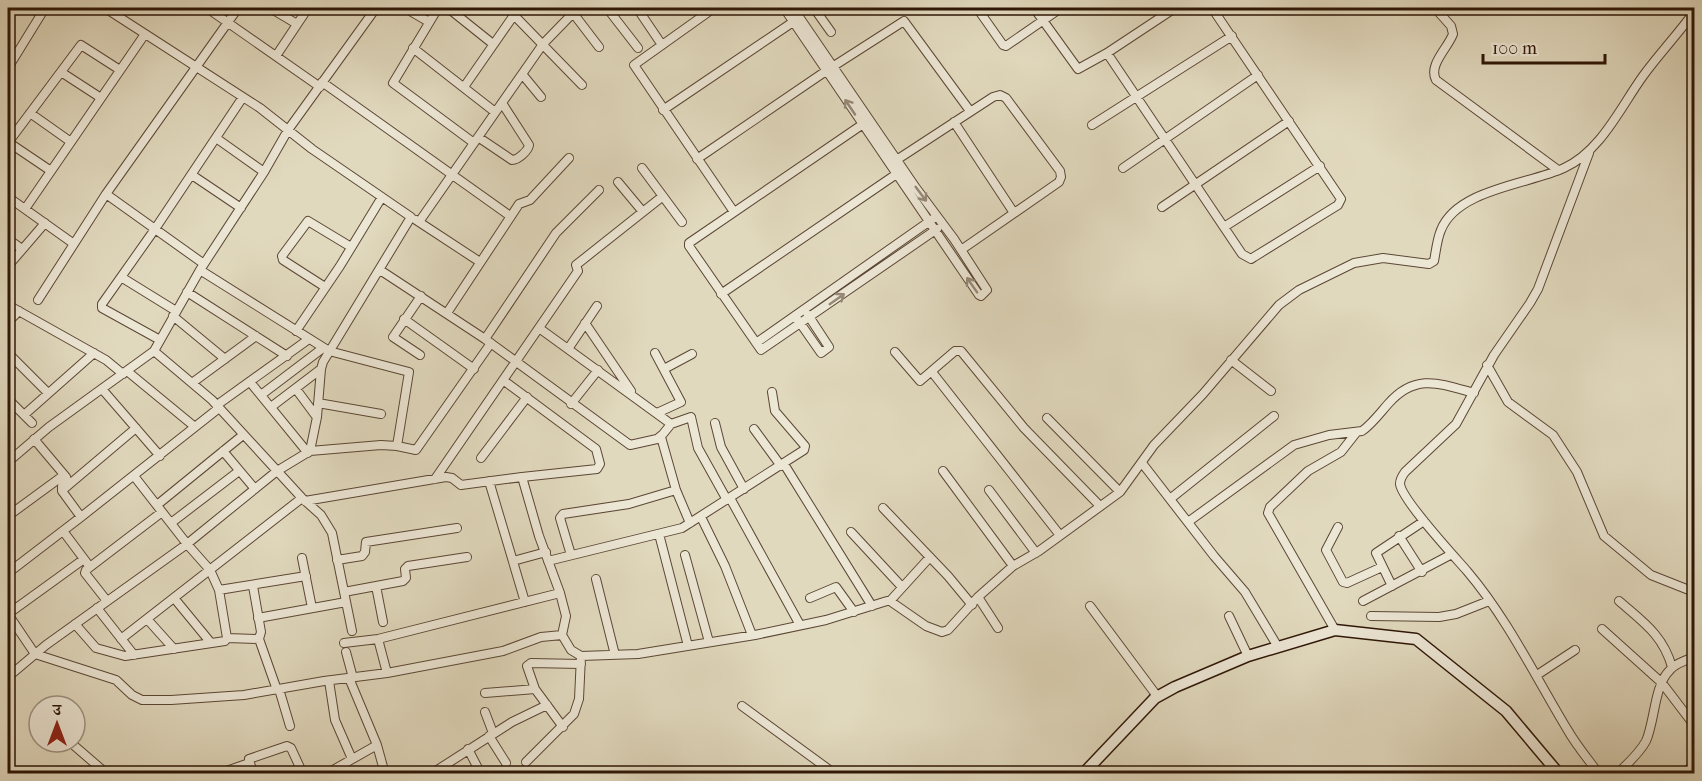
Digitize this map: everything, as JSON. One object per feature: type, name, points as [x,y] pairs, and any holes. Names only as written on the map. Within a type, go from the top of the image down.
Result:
[{"type":"street","points":[[8,68],[45,8]]},
{"type":"street","points":[[105,8],[118,11],[145,34],[260,108],[312,149],[480,262]]},
{"type":"street","points":[[207,8],[510,216]]},
{"type":"street","points":[[38,300],[106,194],[238,8]]},
{"type":"street","points":[[270,8],[297,24]]},
{"type":"street","points":[[276,56],[308,8]]},
{"type":"street","points":[[9,459],[154,351],[202,267],[264,172],[288,130],[376,8]]},
{"type":"street","points":[[405,8],[429,22]]},
{"type":"street","points":[[438,8],[393,80],[394,85],[476,140],[516,160],[529,145],[502,103]]},
{"type":"street","points":[[448,8],[493,44]]},
{"type":"street","points":[[507,8],[582,85]]},
{"type":"street","points":[[607,8],[638,48]]},
{"type":"street","points":[[637,8],[662,45]]},
{"type":"street","points":[[714,8],[634,65],[734,212]]},
{"type":"street","points":[[784,8],[796,19],[862,125],[981,296],[987,290],[961,250],[869,119],[829,69]]},
{"type":"street","points":[[793,8],[796,19]]},
{"type":"street","points":[[814,8],[831,32]]},
{"type":"street","points":[[977,8],[1006,46],[1061,8]]},
{"type":"street","points":[[1034,8],[1078,69],[1107,53],[1164,10],[1175,8]]},
{"type":"street","points":[[1107,53],[1242,254],[1251,259],[1338,205],[1341,195],[1212,8]]},
{"type":"street","points":[[1435,8],[1451,26],[1453,34],[1434,67],[1436,80],[1558,170]]},
{"type":"street","points":[[309,452],[316,417],[321,369],[326,350],[415,220],[452,176],[543,44],[575,10],[598,47]]},
{"type":"street","points":[[890,601],[926,626],[942,632],[948,630],[978,597],[1013,566],[1036,553],[1059,534],[1120,492],[1154,445],[1203,394],[1271,313],[1299,290],[1354,263],[1383,258],[1429,264],[1434,261],[1441,229],[1450,215],[1490,191],[1558,170],[1581,157],[1602,136],[1644,74],[1695,12]]},
{"type":"street","points":[[464,87],[514,15]]},
{"type":"street","points":[[663,110],[796,19]]},
{"type":"street","points":[[697,159],[904,21],[970,111]]},
{"type":"street","points":[[26,209],[145,34]]},
{"type":"street","points":[[1092,125],[1232,36]]},
{"type":"street","points":[[51,171],[10,142],[81,45],[120,70]]},
{"type":"street","points":[[413,48],[495,112]]},
{"type":"street","points":[[8,51],[16,56]]},
{"type":"street","points":[[61,72],[101,98]]},
{"type":"street","points":[[522,74],[541,97]]},
{"type":"street","points":[[1123,168],[1258,75]]},
{"type":"street","points":[[898,159],[1000,94],[1006,98],[1060,171],[1059,182],[961,250]]},
{"type":"street","points":[[160,340],[102,308],[102,304],[155,230],[243,97]]},
{"type":"street","points":[[30,113],[71,142]]},
{"type":"street","points":[[869,119],[689,243],[759,349],[764,349],[944,225]]},
{"type":"street","points":[[1162,207],[1289,121]]},
{"type":"street","points":[[954,122],[1014,213]]},
{"type":"street","points":[[216,138],[264,172]]},
{"type":"street","points":[[1590,148],[1538,289],[1530,303],[1487,365],[1456,424],[1401,477],[1402,491],[1489,601],[1537,675],[1568,731],[1599,774]]},
{"type":"street","points":[[447,313],[519,204],[530,200],[569,158]]},
{"type":"street","points":[[1224,227],[1320,166]]},
{"type":"street","points":[[642,168],[682,222]]},
{"type":"street","points":[[721,294],[904,169]]},
{"type":"street","points":[[192,175],[241,208]]},
{"type":"street","points":[[618,182],[643,212]]},
{"type":"street","points":[[8,676],[75,624],[187,544],[277,471],[309,452],[362,446],[397,446],[416,450],[474,369],[488,341],[556,233],[599,190]]},
{"type":"street","points":[[106,194],[202,267],[326,350],[409,372],[397,446]]},
{"type":"street","points":[[435,479],[578,271],[577,264],[663,196]]},
{"type":"street","points":[[8,197],[74,244]]},
{"type":"street","points":[[296,331],[382,197]]},
{"type":"street","points":[[756,343],[937,216]]},
{"type":"street","points":[[325,287],[283,260],[282,256],[308,221],[351,247]]},
{"type":"street","points":[[8,266],[45,223]]},
{"type":"street","points":[[8,239],[22,249]]},
{"type":"street","points":[[380,270],[488,341],[630,445],[661,437],[670,424],[691,417],[698,448],[800,625]]},
{"type":"street","points":[[854,274],[861,282]]},
{"type":"street","points":[[121,277],[175,313],[225,359]]},
{"type":"street","points":[[187,292],[286,356]]},
{"type":"street","points":[[420,355],[393,337],[421,296]]},
{"type":"street","points":[[8,305],[125,372],[195,427]]},
{"type":"street","points":[[568,349],[597,306]]},
{"type":"street","points":[[795,316],[821,353],[830,347],[804,309]]},
{"type":"street","points":[[8,322],[19,311]]},
{"type":"street","points":[[405,319],[474,369]]},
{"type":"street","points":[[585,323],[634,396]]},
{"type":"street","points":[[539,328],[670,424]]},
{"type":"street","points":[[192,383],[256,336]]},
{"type":"street","points":[[8,573],[160,456],[218,406],[309,339]]},
{"type":"street","points":[[261,395],[326,350]]},
{"type":"street","points":[[154,351],[218,406],[329,526],[352,631]]},
{"type":"street","points":[[895,352],[920,381],[956,351],[961,351],[1024,428],[1100,506]]},
{"type":"street","points":[[655,352],[681,402],[657,413]]},
{"type":"street","points":[[8,353],[48,393]]},
{"type":"street","points":[[24,415],[94,353]]},
{"type":"street","points":[[664,369],[692,354]]},
{"type":"street","points":[[1231,360],[1271,391]]},
{"type":"street","points":[[1487,365],[1508,402],[1553,435],[1577,472],[1604,536],[1651,575],[1695,592]]},
{"type":"street","points":[[271,407],[321,369]]},
{"type":"street","points":[[571,404],[598,370]]},
{"type":"street","points":[[932,372],[1059,534]]},
{"type":"street","points":[[121,639],[304,500],[449,477],[461,485],[597,469],[600,464],[596,450],[503,380]]},
{"type":"street","points":[[250,382],[309,452]]},
{"type":"street","points":[[1188,522],[1294,445],[1329,435],[1356,433],[1367,428],[1396,394],[1407,387],[1421,382],[1436,382],[1474,393]]},
{"type":"street","points":[[296,388],[316,417]]},
{"type":"street","points":[[102,389],[160,456]]},
{"type":"street","points":[[548,561],[681,528],[804,450],[805,446],[776,411],[772,392]]},
{"type":"street","points":[[481,458],[527,397]]},
{"type":"street","points":[[8,399],[32,423]]},
{"type":"street","points":[[318,403],[381,414]]},
{"type":"street","points":[[1170,499],[1274,416]]},
{"type":"street","points":[[1047,418],[1120,492]]},
{"type":"street","points":[[715,423],[721,447],[744,489]]},
{"type":"street","points":[[62,491],[136,428]]},
{"type":"street","points":[[754,429],[782,465],[872,606]]},
{"type":"street","points":[[1335,630],[1268,513],[1270,507],[1308,471],[1341,452],[1356,433]]},
{"type":"street","points":[[243,435],[159,508],[87,563],[8,614],[35,654],[116,680],[132,695],[142,700],[171,700],[244,695],[387,673],[487,654],[541,637],[562,635]]},
{"type":"street","points":[[661,437],[676,490],[690,523]]},
{"type":"street","points":[[34,439],[64,475],[67,480],[62,486],[62,491],[81,517]]},
{"type":"street","points":[[223,451],[255,489]]},
{"type":"street","points":[[1142,463],[1254,604],[1278,647]]},
{"type":"street","points":[[171,523],[239,471]]},
{"type":"street","points":[[943,471],[1013,566]]},
{"type":"street","points":[[8,516],[64,475]]},
{"type":"street","points":[[134,476],[210,570],[219,590],[227,638]]},
{"type":"street","points":[[522,477],[566,616],[562,635],[571,650],[581,660],[577,707],[574,714],[526,762]]},
{"type":"street","points":[[489,481],[525,602]]},
{"type":"street","points":[[572,555],[560,518],[563,514],[629,504],[676,490]]},
{"type":"street","points":[[989,490],[1036,553]]},
{"type":"street","points":[[883,508],[972,604]]},
{"type":"street","points":[[701,517],[725,566],[752,635]]},
{"type":"street","points":[[1392,586],[1376,555],[1377,551],[1424,520]]},
{"type":"street","points":[[1338,527],[1326,550],[1343,582],[1347,583],[1382,567]]},
{"type":"street","points":[[337,560],[362,556],[366,542],[458,528]]},
{"type":"street","points":[[63,531],[87,563],[85,573],[107,601]]},
{"type":"street","points":[[850,532],[902,587]]},
{"type":"street","points":[[659,534],[688,646]]},
{"type":"street","points":[[1399,536],[1422,572]]},
{"type":"street","points":[[513,561],[546,552]]},
{"type":"street","points":[[1363,600],[1422,572],[1452,554]]},
{"type":"street","points":[[685,555],[709,642]]},
{"type":"street","points":[[344,592],[406,580],[405,569],[408,566],[467,557]]},
{"type":"street","points":[[563,727],[536,689],[527,668],[528,664],[638,654],[752,635],[854,612],[890,601],[930,557]]},
{"type":"street","points":[[302,558],[312,608]]},
{"type":"street","points":[[219,590],[306,576]]},
{"type":"street","points":[[596,579],[615,655]]},
{"type":"street","points":[[252,586],[261,632],[259,639],[290,726]]},
{"type":"street","points":[[376,586],[383,622]]},
{"type":"street","points":[[810,598],[836,586],[854,612]]},
{"type":"street","points":[[344,643],[378,639],[560,593]]},
{"type":"street","points":[[978,597],[998,628]]},
{"type":"street","points":[[174,598],[211,643]]},
{"type":"street","points":[[1371,616],[1439,617],[1456,614],[1489,601]]},
{"type":"street","points":[[1619,601],[1655,633],[1664,645],[1672,667]]},
{"type":"street","points":[[258,618],[346,602]]},
{"type":"street","points":[[1090,606],[1157,696]]},
{"type":"street","points":[[97,608],[134,656]]},
{"type":"street","points":[[1229,616],[1248,656]]},
{"type":"street","points":[[147,620],[174,649]]},
{"type":"street","points":[[75,624],[96,648],[124,656],[211,643],[227,638],[259,639]]},
{"type":"street","points":[[1602,629],[1662,682],[1695,725]]},
{"type":"street","points":[[1083,774],[1157,696],[1248,656],[1335,630],[1416,639],[1506,711],[1559,774]]},
{"type":"street","points":[[378,639],[387,673]]},
{"type":"street","points":[[1537,675],[1575,650]]},
{"type":"street","points":[[345,652],[351,678],[377,745],[385,774]]},
{"type":"street","points":[[1617,774],[1645,743],[1662,682],[1672,667],[1695,656]]},
{"type":"street","points":[[329,681],[335,720],[352,759]]},
{"type":"street","points":[[485,693],[536,689]]},
{"type":"street","points":[[431,774],[491,734],[547,705]]},
{"type":"street","points":[[742,705],[835,774]]},
{"type":"street","points":[[485,712],[491,734],[506,763]]},
{"type":"street","points":[[326,774],[377,745]]},
{"type":"street","points":[[253,774],[249,759],[289,746],[303,774]]},
{"type":"street","points":[[468,749],[481,774]]},
{"type":"street","points":[[84,754],[107,774]]},
{"type":"street","points":[[218,774],[249,763]]},
{"type":"street","points":[[1684,774],[1695,764]]}]
